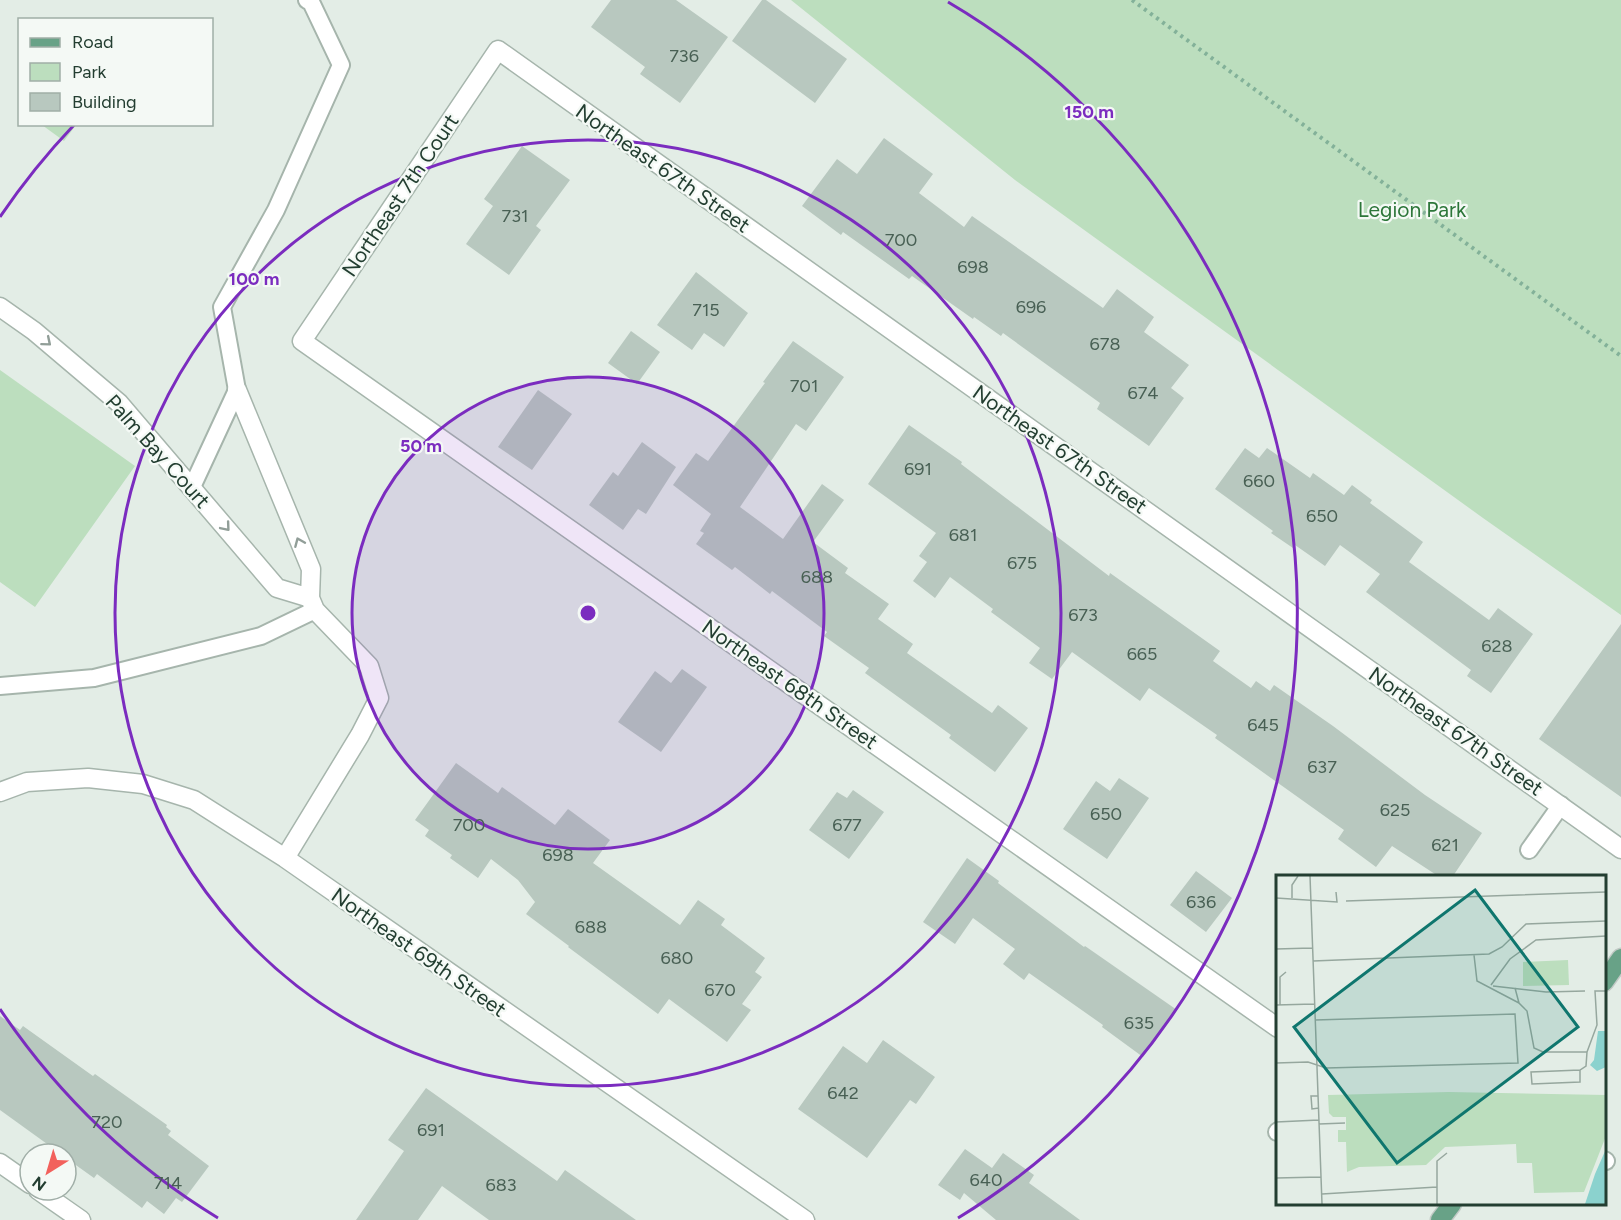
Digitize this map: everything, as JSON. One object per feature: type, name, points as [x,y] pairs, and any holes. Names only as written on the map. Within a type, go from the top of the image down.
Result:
[{"type":"main road","points":[[1606,980],[1621,958]]},
{"type":"main road","points":[[1440,1220],[1451,1205]]},
{"type":"street","name":"Northeast 7th Court","points":[[302,341],[498,50]]},
{"type":"street","name":"Northeast 67th Street","points":[[498,50],[1621,849]]},
{"type":"street","name":"Palm Bay Court","points":[[0,308],[34,331],[118,403],[277,588],[312,604],[369,666],[379,698],[360,735],[285,858]]},
{"type":"street","name":"Northeast 68th Street","points":[[302,341],[1276,1027]]},
{"type":"street","points":[[237,390],[310,569],[312,604]]},
{"type":"street","name":"Northeast 69th Street","points":[[0,792],[27,782],[88,778],[143,784],[194,800],[285,858],[805,1220]]},
{"type":"street","points":[[0,1163],[18,1176]]},
{"type":"street","points":[[55,1202],[81,1220]]},
{"type":"lane","points":[[192,487],[237,390],[222,307],[276,210],[341,65],[311,3],[307,0]]},
{"type":"lane","points":[[0,686],[94,678],[261,636],[312,604]]},
{"type":"lane","points":[[1529,850],[1561,805]]},
{"type":"path","points":[[1132,0],[1621,356]]},
{"type":"green space","name":"Legion Park","points":[[791,0],[1621,0],[1621,615],[1015,180]]},
{"type":"green space","points":[[43,126],[75,126],[64,141]]},
{"type":"green space","points":[[0,370],[135,466],[35,607],[0,582]]},
{"type":"building","points":[[611,0],[676,0],[728,37],[680,103],[640,74],[645,67],[591,27]]},
{"type":"building","points":[[762,0],[766,0],[847,59],[815,103],[732,41]]},
{"type":"building","points":[[884,138],[933,174],[919,193],[964,227],[972,216],[1103,308],[1117,289],[1154,317],[1144,332],[1189,365],[1171,388],[1184,398],[1149,446],[1097,409],[1100,403],[1003,333],[1001,336],[974,317],[973,319],[912,276],[909,279],[843,232],[841,235],[802,206],[837,159],[857,174]]},
{"type":"building","points":[[522,146],[570,180],[536,226],[541,230],[509,275],[466,244],[493,206],[484,199]]},
{"type":"building","points":[[696,272],[748,313],[724,347],[704,333],[692,350],[657,325]]},
{"type":"building","points":[[631,331],[660,352],[637,384],[608,363]]},
{"type":"building","points":[[793,341],[844,377],[806,431],[796,424],[740,507],[783,539],[822,484],[844,500],[813,542],[848,568],[845,573],[889,604],[878,619],[913,644],[907,653],[992,713],[998,705],[1028,728],[995,772],[949,738],[951,735],[865,673],[869,668],[824,636],[827,632],[772,591],[770,594],[735,567],[732,570],[696,544],[704,533],[700,531],[711,514],[673,485],[696,453],[708,461]]},
{"type":"building","points":[[538,390],[572,414],[532,470],[498,447]]},
{"type":"building","points":[[909,425],[962,462],[961,464],[1109,576],[1110,573],[1220,651],[1213,661],[1251,688],[1256,681],[1270,691],[1274,685],[1425,795],[1482,833],[1454,875],[1436,875],[1392,846],[1376,867],[1338,839],[1344,830],[1215,738],[1217,735],[1149,688],[1140,701],[1072,652],[1052,679],[1029,663],[1040,648],[991,612],[993,609],[950,577],[935,598],[913,581],[927,562],[919,556],[936,533],[868,484]]},
{"type":"building","points":[[642,442],[676,467],[646,514],[638,509],[623,530],[589,505],[613,472],[618,476]]},
{"type":"building","points":[[1245,448],[1259,458],[1267,448],[1310,478],[1313,473],[1344,495],[1352,485],[1372,500],[1370,503],[1423,542],[1409,562],[1489,620],[1498,608],[1533,634],[1491,693],[1467,676],[1471,670],[1366,592],[1380,574],[1340,545],[1325,566],[1295,545],[1293,548],[1271,533],[1273,531],[1215,489]]},
{"type":"building","points":[[1621,624],[1621,797],[1539,739]]},
{"type":"building","points":[[682,669],[707,687],[661,752],[618,722],[655,671],[671,683]]},
{"type":"building","points":[[456,763],[498,793],[502,787],[555,825],[568,809],[610,840],[593,863],[680,925],[698,900],[725,919],[721,925],[765,958],[755,972],[762,977],[742,1004],[751,1010],[727,1042],[669,999],[658,1014],[568,947],[526,914],[535,902],[518,880],[491,859],[478,878],[450,858],[452,855],[425,836],[429,830],[415,820]]},
{"type":"building","points":[[1119,778],[1149,798],[1107,859],[1063,829],[1096,781],[1110,791]]},
{"type":"building","points":[[853,790],[884,812],[849,859],[809,830],[837,792],[847,798]]},
{"type":"building","points":[[967,858],[1084,947],[1177,1010],[1143,1057],[1102,1027],[1103,1025],[1029,973],[1024,980],[1003,964],[1015,949],[973,918],[955,944],[923,922]]},
{"type":"building","points":[[1196,871],[1232,898],[1206,932],[1170,905]]},
{"type":"building","points":[[0,1016],[20,1030],[23,1026],[167,1125],[166,1127],[171,1131],[168,1135],[209,1166],[182,1202],[176,1198],[164,1214],[147,1201],[142,1208],[97,1174],[94,1178],[78,1167],[78,1142],[44,1142],[0,1110]]},
{"type":"building","points":[[883,1040],[935,1077],[916,1104],[910,1100],[867,1158],[798,1109],[843,1046],[867,1063]]},
{"type":"building","points":[[426,1088],[557,1181],[565,1170],[636,1220],[489,1220],[442,1186],[418,1220],[356,1220],[404,1151],[388,1140]]},
{"type":"building","points":[[965,1149],[992,1168],[1003,1153],[1034,1175],[1029,1183],[1080,1220],[996,1220],[964,1193],[960,1200],[938,1185]]}]
